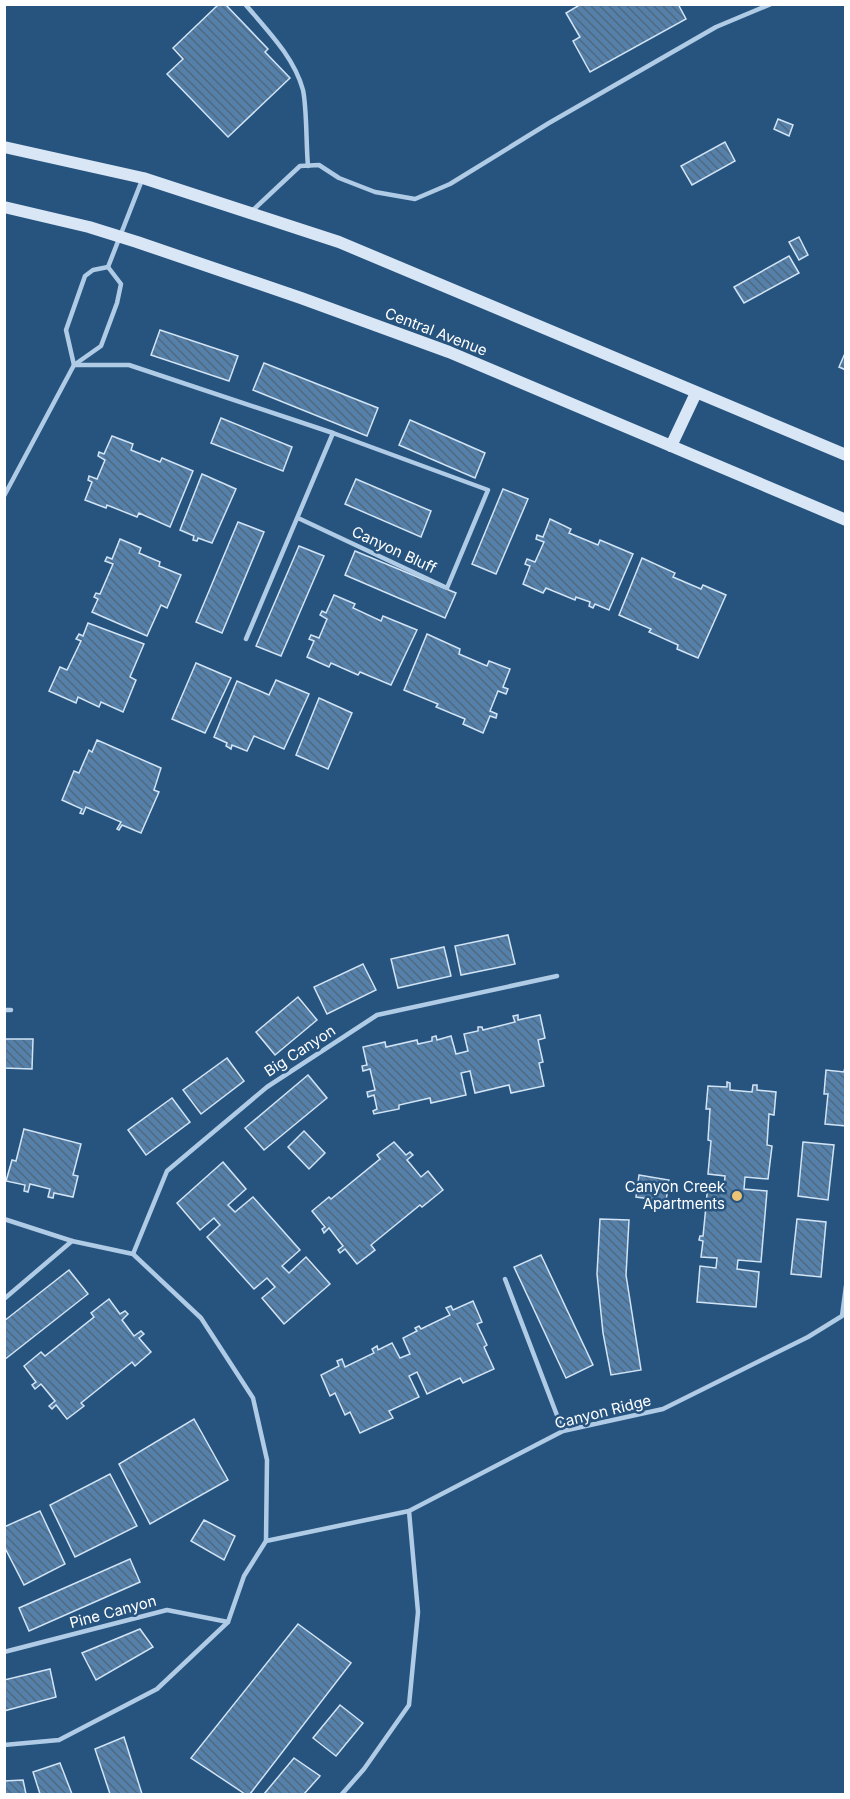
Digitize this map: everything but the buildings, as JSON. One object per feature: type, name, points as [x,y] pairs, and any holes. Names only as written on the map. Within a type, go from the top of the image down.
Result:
[{"type":"main road","points":[[4,147],[143,177],[339,242],[846,455]]},
{"type":"main road","name":"Central Avenue","points":[[4,207],[120,237],[301,298],[449,352],[846,520]]},
{"type":"main road","points":[[671,446],[696,393]]},
{"type":"lane","points":[[245,4],[276,41],[294,68],[303,92],[308,166]]},
{"type":"lane","points":[[251,212],[300,166],[319,165],[339,178],[375,192],[415,199],[450,184],[549,123],[716,27],[771,4]]},
{"type":"lane","points":[[108,267],[143,177]]},
{"type":"lane","points":[[4,496],[74,365],[101,346],[117,303],[121,284],[108,267]]},
{"type":"lane","points":[[74,365],[66,330],[84,276],[93,270],[108,267]]},
{"type":"lane","name":"Canyon Bluff","points":[[74,365],[129,365],[333,434],[488,490],[447,588],[298,518]]},
{"type":"lane","points":[[246,639],[333,434]]},
{"type":"lane","name":"Big Canyon","points":[[133,1254],[167,1171],[267,1086],[377,1015],[557,976]]},
{"type":"lane","points":[[4,1010],[11,1010]]},
{"type":"lane","points":[[4,1219],[72,1241],[133,1254],[201,1318],[253,1398],[267,1460],[266,1541],[244,1576],[228,1622],[157,1689],[59,1740],[4,1746]]},
{"type":"lane","points":[[4,1299],[72,1241]]},
{"type":"lane","points":[[504,1279],[563,1431]]},
{"type":"lane","name":"Canyon Ridge","points":[[266,1541],[410,1511],[563,1431],[663,1409],[808,1337],[842,1316],[846,1286]]},
{"type":"lane","points":[[342,1794],[364,1769],[409,1705],[418,1612],[410,1511]]},
{"type":"lane","name":"Pine Canyon","points":[[4,1652],[167,1610],[228,1622]]},
{"type":"place","name":"Canyon Creek Apartments","points":[[737,1196]]}]
